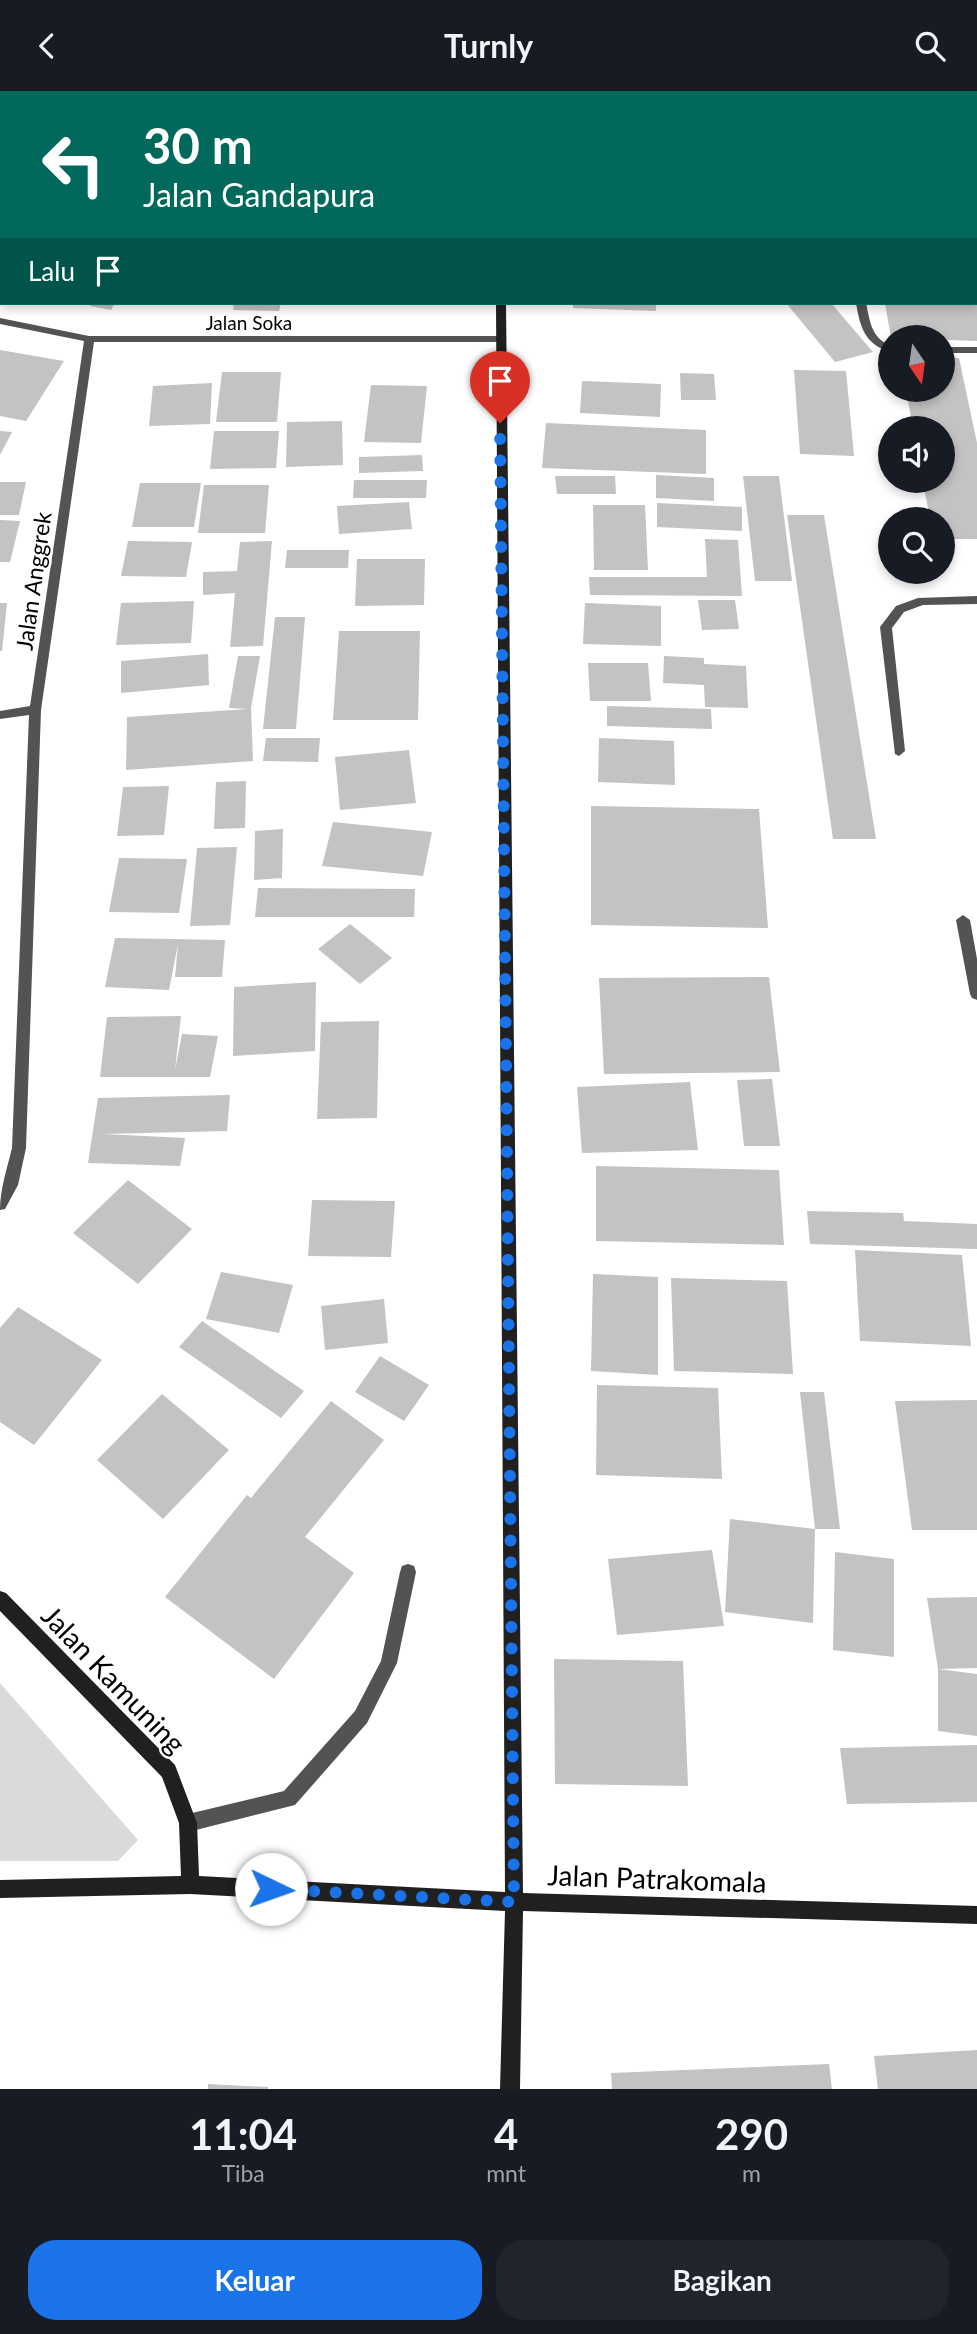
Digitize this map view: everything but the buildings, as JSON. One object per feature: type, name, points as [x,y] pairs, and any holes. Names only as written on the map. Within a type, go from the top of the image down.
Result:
[{"type":"street","points":[[500,305],[514,1902],[510,2089]]},
{"type":"street","points":[[862,305],[867,331],[873,341],[878,343]]},
{"type":"street","name":"Jalan Soka","points":[[0,321],[89,339],[499,339]]},
{"type":"street","name":"Jalan Anggrek","points":[[0,1204],[11,1185],[19,1148],[36,709],[89,339]]},
{"type":"street","points":[[956,350],[977,351]]},
{"type":"street","points":[[899,751],[886,627],[900,609],[922,601],[977,600]]},
{"type":"street","points":[[0,715],[36,709]]},
{"type":"street","points":[[963,919],[977,994]]},
{"type":"street","points":[[188,1823],[289,1799],[360,1717],[389,1663],[408,1572]]},
{"type":"street","name":"Jalan Kamuning","points":[[0,1599],[169,1771],[188,1823],[190,1885]]},
{"type":"street","name":"Jalan Patrakomala","points":[[0,1889],[190,1885],[514,1902],[977,1915]]},
{"type":"shaded area","points":[[0,1683],[138,1840],[118,1861],[0,1861]]},
{"type":"route","points":[[271,1889],[514,1902],[500,423]]}]
